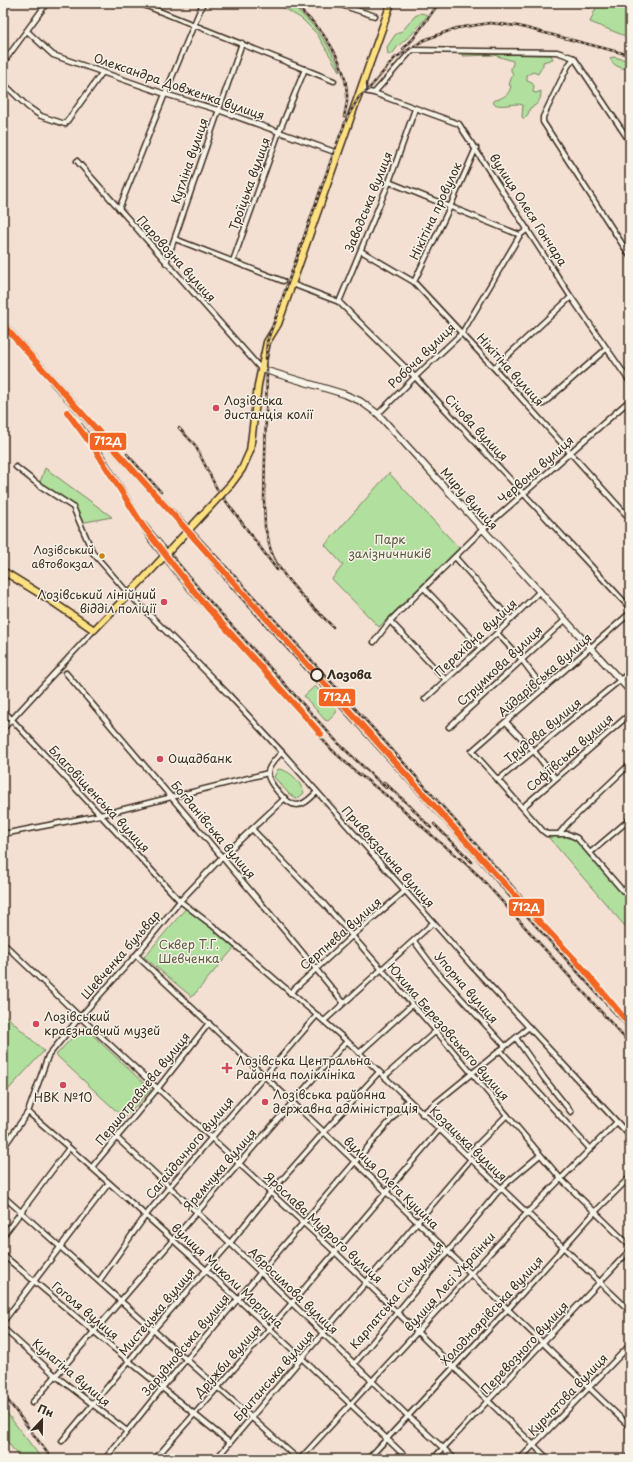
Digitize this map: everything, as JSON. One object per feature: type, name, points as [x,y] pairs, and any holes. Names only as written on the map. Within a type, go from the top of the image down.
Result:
[{"type":"main road","points":[[4,574],[50,600],[94,630],[231,484],[242,469],[250,451],[258,385],[268,342],[278,324],[391,3]]},
{"type":"main road","name":"Миру вулиця","points":[[261,369],[344,394],[360,401],[378,414],[630,691]]},
{"type":"street","points":[[3,63],[47,3]]},
{"type":"street","points":[[139,3],[334,81]]},
{"type":"street","points":[[119,209],[165,94],[204,3]]},
{"type":"street","points":[[335,3],[374,16]]},
{"type":"street","points":[[584,3],[589,5],[590,3]]},
{"type":"street","name":"Олександра Довженка вулиця","points":[[27,31],[53,55],[102,73],[218,110],[332,151]]},
{"type":"street","name":"Кутліна вулиця","points":[[166,263],[242,43]]},
{"type":"street","points":[[374,93],[412,50],[557,52],[574,58],[630,142]]},
{"type":"street","points":[[574,58],[568,66],[543,116],[542,122],[630,256]]},
{"type":"street","name":"Троїцька вулиця","points":[[233,261],[279,132],[305,69]]},
{"type":"street","points":[[3,83],[28,107],[41,116],[65,124],[102,73]]},
{"type":"street","name":"вулиця Олеся Гончара","points":[[364,86],[364,91],[374,93],[459,124],[476,148],[571,297],[630,382]]},
{"type":"street","name":"Заводська вулиця","points":[[339,302],[389,182],[415,109]]},
{"type":"street","name":"Нікітіна провулок","points":[[414,282],[476,148]]},
{"type":"street","name":"Паровозна вулиця","points":[[77,161],[261,369]]},
{"type":"street","points":[[389,182],[520,235]]},
{"type":"street","name":"Робоча вулиця","points":[[378,414],[462,333],[520,235],[528,229]]},
{"type":"street","points":[[175,239],[283,280]]},
{"type":"street","name":"Нікітіна вулиця","points":[[361,251],[414,282],[630,519]]},
{"type":"street","name":"Січова вулиця","points":[[292,284],[339,302],[415,377],[630,608]]},
{"type":"street","points":[[494,368],[571,297]]},
{"type":"street","points":[[543,404],[606,349]]},
{"type":"street","name":"Червона вулиця","points":[[374,642],[390,621],[482,530],[630,400]]},
{"type":"street","name":"Привокзальна вулиця","points":[[16,467],[39,485],[73,507],[93,553],[128,593],[229,695],[282,752],[433,923],[630,1136]]},
{"type":"street","points":[[455,557],[511,620]]},
{"type":"street","points":[[424,588],[481,648]]},
{"type":"street","name":"Перехідна вулиця","points":[[425,699],[511,620],[540,591]]},
{"type":"street","name":"Айдарівська вулиця","points":[[498,780],[472,752],[630,613]]},
{"type":"street","name":"Струмкова вулиця","points":[[449,727],[565,620]]},
{"type":"street","points":[[390,621],[446,680]]},
{"type":"street","points":[[3,728],[94,630]]},
{"type":"street","points":[[497,633],[522,660],[544,689]]},
{"type":"street","name":"Трудова вулиця","points":[[498,780],[630,672]]},
{"type":"street","name":"Богданівська вулиця","points":[[66,673],[344,1002]]},
{"type":"street","name":"Благовіщенська вулиця","points":[[3,710],[180,901]]},
{"type":"street","name":"Софіївська вулиця","points":[[522,807],[630,714]]},
{"type":"street","points":[[506,722],[534,751],[555,778]]},
{"type":"street","points":[[282,752],[270,766],[268,777],[271,783],[284,798],[292,804],[299,805],[317,792]]},
{"type":"street","points":[[559,834],[568,823],[630,764]]},
{"type":"street","points":[[3,834],[100,815],[268,773]]},
{"type":"street","points":[[498,780],[543,831],[547,834],[568,834],[577,838],[623,891],[630,885]]},
{"type":"street","name":"Шевченка бульвар","points":[[3,1148],[28,1112],[48,1056],[80,1017],[136,955],[180,901],[222,857],[284,798]]},
{"type":"street","points":[[590,853],[630,819]]},
{"type":"street","name":"Юхима Березовського вулиця","points":[[252,829],[325,905],[380,970],[436,1031],[540,1155],[561,1178],[630,1246]]},
{"type":"street","name":"Серпнева вулиця","points":[[290,992],[405,890]]},
{"type":"street","name":"Козацька вулиця","points":[[180,901],[213,926],[347,1041],[630,1311]]},
{"type":"street","points":[[324,1021],[433,923]]},
{"type":"street","name":"Упорна вулиця","points":[[414,940],[437,972],[505,1046]]},
{"type":"street","name":"Ярослава Мудрого вулиця","points":[[3,943],[80,1017],[335,1252],[548,1459]]},
{"type":"street","name":"вулиця Олега Куцина","points":[[136,955],[324,1132],[508,1309],[542,1344],[630,1427]]},
{"type":"street","points":[[359,1053],[412,1005]]},
{"type":"street","name":"Сагайдачного вулиця","points":[[99,1281],[146,1215],[211,1137],[317,1015]]},
{"type":"street","name":"Першотравнева вулиця","points":[[92,1167],[158,1088],[209,1023]]},
{"type":"street","points":[[422,1114],[529,1027]]},
{"type":"street","points":[[384,1077],[436,1031]]},
{"type":"street","points":[[516,1038],[544,1078],[571,1112]]},
{"type":"street","name":"Яремчука вулиця","points":[[32,1404],[196,1212],[240,1164],[292,1102],[347,1041]]},
{"type":"street","points":[[500,1050],[590,1149]]},
{"type":"street","name":"Мистецька вулиця","points":[[62,1441],[154,1329],[230,1243],[271,1192],[379,1072]]},
{"type":"street","name":"Зарудновська вулиця","points":[[105,1459],[162,1388],[408,1100]]},
{"type":"street","name":"вулиця Миколи Моргуна","points":[[28,1112],[206,1269],[408,1459]]},
{"type":"street","name":"Британська вулиця","points":[[216,1459],[417,1223],[469,1157],[507,1115]]},
{"type":"street","name":"вулиця Лесі Українки","points":[[299,1459],[526,1213],[617,1122]]},
{"type":"street","name":"Дружби вулиця","points":[[155,1459],[291,1304],[440,1129]]},
{"type":"street","name":"Абросимова вулиця","points":[[117,1138],[170,1186],[291,1304],[455,1459]]},
{"type":"street","points":[[3,1236],[70,1148]]},
{"type":"street","name":"Карпатська Січ вулиця","points":[[354,1364],[501,1188],[540,1155]]},
{"type":"street","name":"Холодноярівська вулиця","points":[[368,1459],[508,1309],[595,1212],[630,1177]]},
{"type":"street","points":[[3,1322],[109,1183]]},
{"type":"street","points":[[3,1196],[299,1459]]},
{"type":"street","name":"Перевозного вулиця","points":[[433,1459],[630,1250]]},
{"type":"street","name":"Гоголя вулиця","points":[[3,1255],[129,1361],[230,1443]]},
{"type":"street","name":"Кулагіна вулиця","points":[[3,1328],[56,1376],[127,1432]]},
{"type":"street","name":"Курчатова вулиця","points":[[520,1459],[630,1345]]},
{"type":"street","points":[[626,1459],[630,1455]]},
{"type":"green space","points":[[282,3],[292,7],[310,22],[331,51],[340,70],[339,71],[317,34],[302,19],[284,8]]},
{"type":"green space","points":[[598,3],[630,3],[630,38],[590,22]]},
{"type":"green space","points":[[421,13],[428,15],[393,53],[388,55],[387,47],[395,35],[403,30],[415,16]]},
{"type":"green space","points":[[461,54],[551,55],[553,59],[543,62],[538,74],[533,72],[527,75],[527,81],[532,83],[534,86],[533,92],[536,93],[541,91],[541,94],[540,100],[530,108],[524,119],[522,117],[523,105],[498,105],[494,104],[493,101],[505,96],[509,92],[511,86],[509,85],[513,73],[511,70],[513,61],[494,55],[463,56]]},
{"type":"green space","points":[[614,57],[630,61],[630,70],[618,67],[613,63],[610,58]]},
{"type":"green space","points":[[45,468],[112,517],[80,523],[73,507],[39,485]]},
{"type":"green space","name":"Парк залізничників","points":[[389,473],[459,548],[379,627],[332,579],[343,565],[325,545]]},
{"type":"green space","points":[[315,686],[336,709],[336,713],[328,721],[325,720],[304,696]]},
{"type":"green space","points":[[278,769],[287,771],[300,784],[304,793],[297,799],[289,794],[274,777]]},
{"type":"green space","points":[[543,831],[547,834],[572,835],[623,891],[630,885],[630,932]]},
{"type":"green space","name":"Сквер Т.Г. Шевченка","points":[[187,907],[234,948],[192,997],[144,957]]},
{"type":"green space","points":[[3,1013],[44,1051],[8,1090],[3,1085]]},
{"type":"green space","points":[[83,1026],[151,1090],[124,1118],[56,1055]]},
{"type":"green space","points":[[3,1408],[42,1459],[20,1459],[3,1435]]},
{"type":"railway","points":[[290,3],[301,11],[322,33],[338,59],[346,88],[347,102],[344,117]]},
{"type":"railway","points":[[403,49],[413,39],[439,3]]},
{"type":"railway","points":[[269,542],[265,527],[264,500],[267,342],[336,146],[347,118],[359,97],[367,91],[395,58],[424,40],[457,28],[490,23],[518,26],[630,55]]},
{"type":"railway","points":[[3,320],[79,405]]},
{"type":"railway","points":[[50,383],[198,546],[235,591],[630,1030]]},
{"type":"railway","points":[[81,424],[99,448],[142,519],[205,596],[339,744],[386,788]]},
{"type":"railway","points":[[179,428],[195,445],[217,489],[277,570]]},
{"type":"railway","points":[[127,454],[161,492]]},
{"type":"railway","points":[[154,489],[370,724],[579,964]]},
{"type":"railway","points":[[128,501],[138,523],[150,542],[193,596],[332,750],[355,771],[396,803],[481,878],[630,1044]]},
{"type":"railway","points":[[268,538],[276,562],[284,574],[304,598],[333,627]]},
{"type":"railway","points":[[384,782],[431,828]]},
{"type":"railway","points":[[434,824],[472,862]]},
{"type":"railway","points":[[3,1394],[52,1459]]},
{"type":"transit line","name":"712Д","points":[[3,325],[499,878],[579,964],[630,1025]]},
{"type":"transit line","name":"712Д","points":[[67,412],[96,451],[143,526],[174,566],[206,606],[321,734]]},
{"type":"place","name":"Лозівська дистанція колії","points":[[216,408]]},
{"type":"place","name":"Лозівський автовокзал","points":[[102,556]]},
{"type":"place","name":"Лозівський лінійний відділ поліції","points":[[164,602]]},
{"type":"place","name":"Лозова","points":[[317,675]]},
{"type":"place","name":"Ощадбанк","points":[[160,759]]},
{"type":"place","name":"Лозівський краєзнавчий музей","points":[[36,1024]]},
{"type":"place","name":"Лозівська Центральна Районна поліклініка","points":[[227,1068]]},
{"type":"place","name":"НВК №10","points":[[63,1085]]},
{"type":"place","name":"Лозівська районна державна адміністрація","points":[[265,1102]]}]
